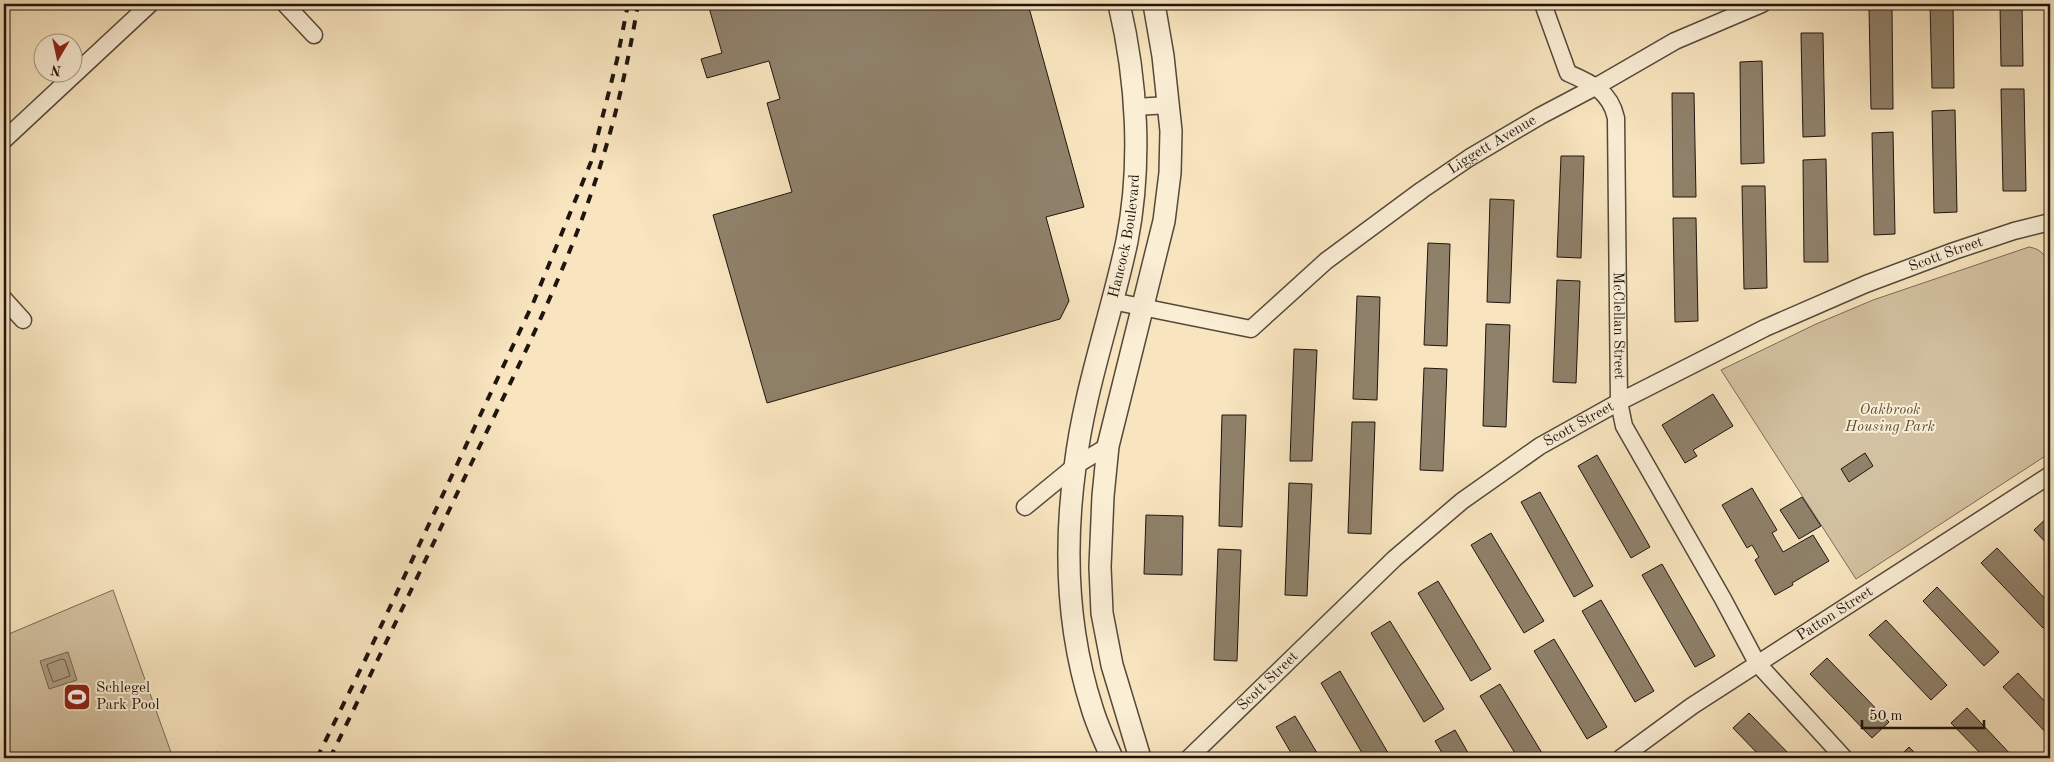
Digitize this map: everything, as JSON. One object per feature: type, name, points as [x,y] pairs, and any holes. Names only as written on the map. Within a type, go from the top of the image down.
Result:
[{"type":"street","points":[[4,140],[150,4]]},
{"type":"street","points":[[285,4],[314,35]]},
{"type":"street","name":"Hancock Boulevard","points":[[1112,758],[1092,708],[1080,662],[1069,593],[1069,563],[1075,466],[1087,399],[1127,241],[1134,188],[1136,146],[1134,107],[1127,46],[1119,4]]},
{"type":"street","points":[[1140,758],[1112,665],[1102,613],[1100,567],[1103,496],[1108,446],[1164,221],[1170,173],[1171,131],[1163,56],[1154,4]]},
{"type":"street","name":"McClellan Street","points":[[1543,4],[1568,73],[1597,86],[1614,107],[1616,118],[1619,402],[1624,426],[1723,599],[1757,663],[1844,758]]},
{"type":"street","name":"Liggett Avenue","points":[[1143,307],[1251,330],[1326,261],[1422,190],[1469,158],[1531,121],[1675,41],[1762,4]]},
{"type":"street","points":[[1134,107],[1168,105]]},
{"type":"street","name":"Scott Street","points":[[1189,758],[1394,558],[1432,526],[1529,454],[1619,402],[1765,328],[1866,284],[1954,251],[2014,231],[2050,222]]},
{"type":"street","points":[[4,299],[23,320]]},
{"type":"street","points":[[1112,300],[1143,307]]},
{"type":"street","points":[[1025,507],[1075,466],[1108,446]]},
{"type":"street","name":"Patton Street","points":[[1620,758],[1692,706],[1757,663],[2050,474]]},
{"type":"green space","name":"Oakbrook Housing Park","points":[[2029,247],[2037,249],[2043,254],[2050,268],[2050,453],[1856,579],[1721,370],[1816,324],[1873,300]]},
{"type":"green space","name":"Schlegel Park Pool","points":[[113,590],[173,758],[4,758],[4,636]]},
{"type":"green space","points":[[218,752],[222,758],[182,758]]},
{"type":"water","points":[[68,652],[77,680],[49,689],[40,661]]},
{"type":"building","points":[[708,4],[1028,4],[1084,207],[1046,217],[1069,301],[1060,319],[767,403],[713,215],[792,192],[767,103],[780,99],[769,61],[707,78],[701,59],[722,53]]},
{"type":"building","points":[[1930,4],[1953,4],[1954,88],[1932,88]]},
{"type":"building","points":[[2000,4],[2022,4],[2023,66],[2001,66]]},
{"type":"building","points":[[1869,8],[1892,8],[1893,109],[1871,109]]},
{"type":"building","points":[[1801,33],[1823,33],[1825,136],[1803,137]]},
{"type":"building","points":[[1762,61],[1764,163],[1741,164],[1740,62]]},
{"type":"building","points":[[2001,89],[2024,89],[2026,191],[2003,191]]},
{"type":"building","points":[[1672,93],[1694,93],[1696,197],[1673,197]]},
{"type":"building","points":[[1955,110],[1957,212],[1934,213],[1932,111]]},
{"type":"building","points":[[1893,132],[1895,234],[1874,235],[1872,133]]},
{"type":"building","points":[[1561,156],[1584,156],[1581,258],[1557,257]]},
{"type":"building","points":[[1826,159],[1828,262],[1804,262],[1803,160]]},
{"type":"building","points":[[1742,186],[1765,186],[1767,288],[1744,289]]},
{"type":"building","points":[[1490,199],[1514,200],[1510,303],[1487,302]]},
{"type":"building","points":[[1673,218],[1696,218],[1698,321],[1675,322]]},
{"type":"building","points":[[1428,243],[1450,244],[1447,346],[1424,345]]},
{"type":"building","points":[[1557,280],[1580,281],[1576,383],[1553,382]]},
{"type":"building","points":[[1357,296],[1380,297],[1377,400],[1353,399]]},
{"type":"building","points":[[1486,324],[1510,325],[1506,427],[1483,426]]},
{"type":"building","points":[[1294,349],[1317,350],[1312,461],[1290,461]]},
{"type":"building","points":[[1424,368],[1447,369],[1443,471],[1420,470]]},
{"type":"building","points":[[1713,394],[1733,426],[1693,450],[1697,456],[1685,463],[1662,425]]},
{"type":"building","points":[[1222,415],[1246,415],[1242,527],[1219,526]]},
{"type":"building","points":[[1352,422],[1375,422],[1371,534],[1348,533]]},
{"type":"building","points":[[1865,453],[1873,466],[1849,482],[1841,469]]},
{"type":"building","points":[[1597,455],[1650,547],[1631,558],[1578,466]]},
{"type":"building","points":[[1289,483],[1312,484],[1307,596],[1285,595]]},
{"type":"building","points":[[1752,488],[1777,530],[1772,533],[1783,552],[1813,535],[1829,561],[1775,595],[1755,560],[1759,557],[1752,545],[1747,548],[1722,505]]},
{"type":"building","points":[[1540,492],[1593,586],[1574,597],[1521,502]]},
{"type":"building","points":[[1802,497],[1821,526],[1799,539],[1780,510]]},
{"type":"building","points":[[1146,515],[1183,516],[1182,575],[1144,574]]},
{"type":"building","points":[[2050,515],[2050,547],[2034,530]]},
{"type":"building","points":[[1491,533],[1544,621],[1524,633],[1471,545]]},
{"type":"building","points":[[1997,548],[2050,604],[2050,621],[2043,628],[1981,563]]},
{"type":"building","points":[[1218,549],[1241,550],[1237,661],[1214,660]]},
{"type":"building","points":[[1662,564],[1715,656],[1695,667],[1642,575]]},
{"type":"building","points":[[1438,581],[1491,669],[1471,681],[1418,593]]},
{"type":"building","points":[[1937,587],[1999,652],[1984,666],[1923,601]]},
{"type":"building","points":[[1601,600],[1654,691],[1635,702],[1582,611]]},
{"type":"building","points":[[1886,620],[1947,685],[1931,700],[1869,635]]},
{"type":"building","points":[[1390,621],[1444,709],[1424,722],[1371,633]]},
{"type":"building","points":[[1554,639],[1607,727],[1587,739],[1534,651]]},
{"type":"building","points":[[1827,658],[1889,722],[1872,738],[1810,674]]},
{"type":"building","points":[[1340,671],[1391,758],[1365,758],[1321,683]]},
{"type":"building","points":[[2018,673],[2050,707],[2050,737],[2003,687]]},
{"type":"building","points":[[1500,684],[1545,758],[1518,758],[1480,696]]},
{"type":"building","points":[[1967,708],[2014,758],[1985,758],[1951,723]]},
{"type":"building","points":[[1749,713],[1793,758],[1762,758],[1733,728]]},
{"type":"building","points":[[1295,716],[1320,758],[1294,758],[1276,727]]},
{"type":"building","points":[[1455,730],[1471,758],[1445,758],[1435,741]]},
{"type":"building","points":[[1909,747],[1920,758],[1898,758]]},
{"type":"building","points":[[1690,752],[1697,758],[1684,758]]},
{"type":"railway","points":[[317,758],[534,301],[591,162],[617,60],[628,4]]},
{"type":"railway","points":[[330,758],[526,351],[575,238],[608,141],[623,83],[638,4]]},
{"type":"place","name":"Schlegel Park Pool","points":[[77,697]]}]
